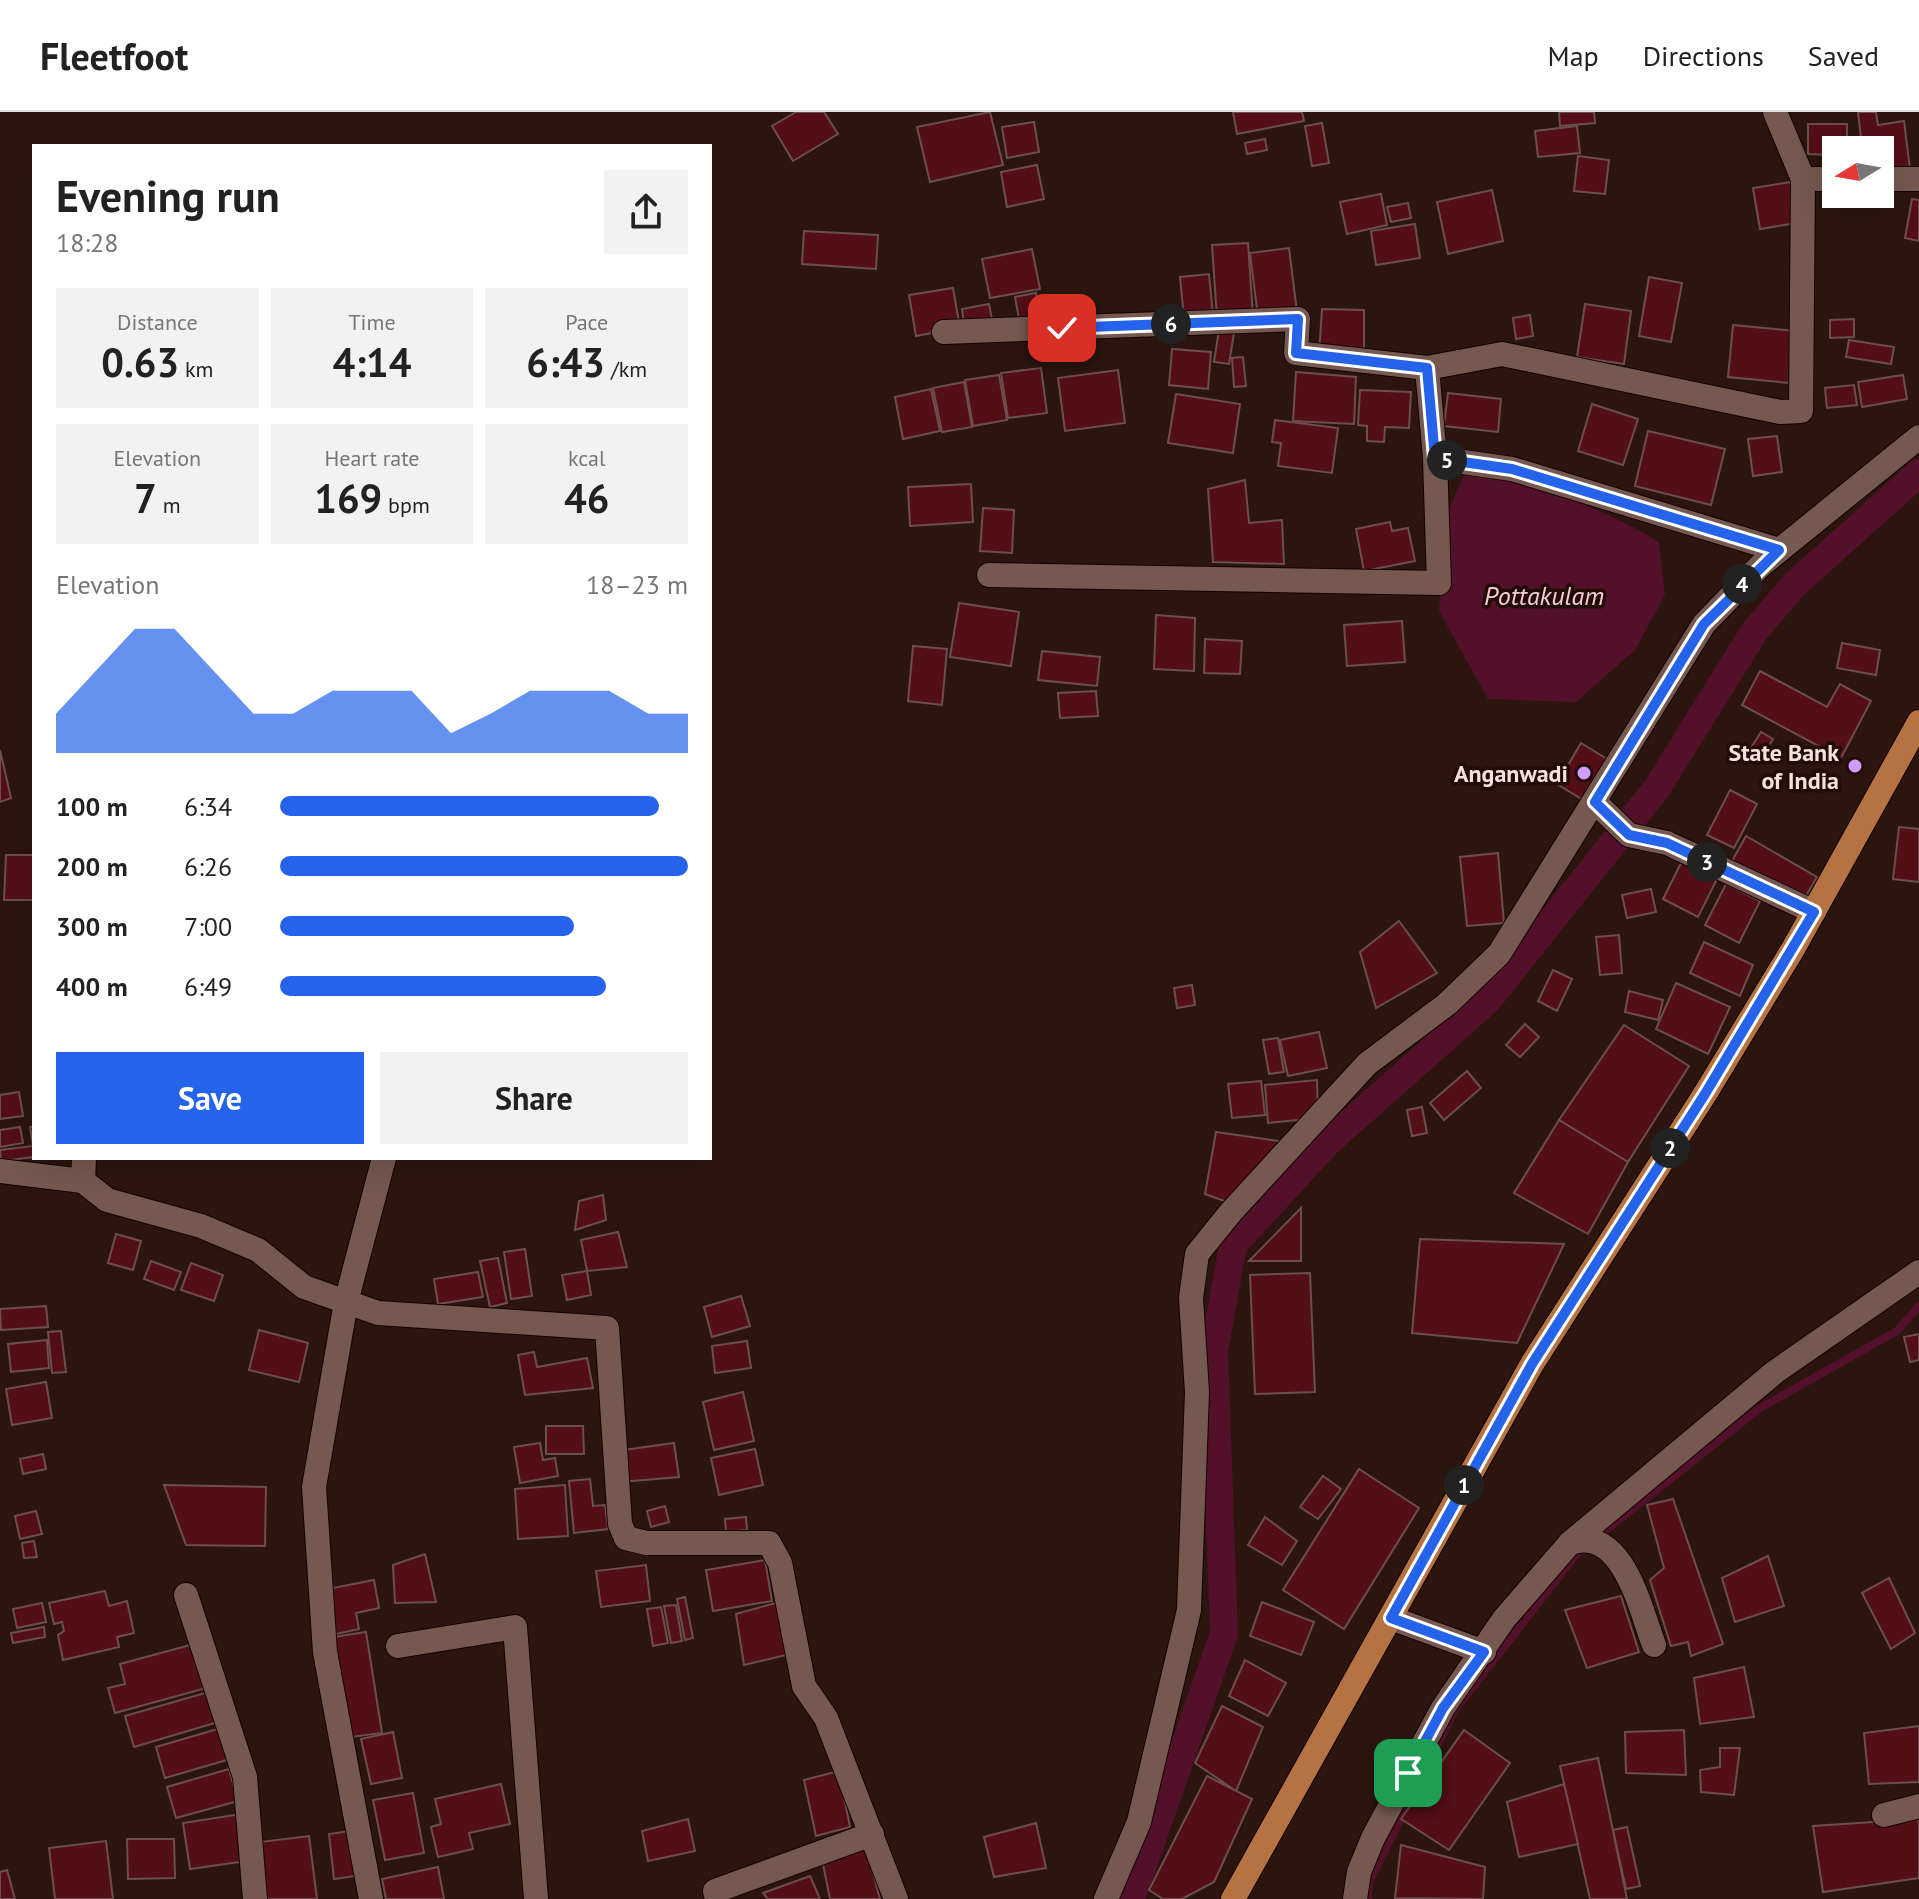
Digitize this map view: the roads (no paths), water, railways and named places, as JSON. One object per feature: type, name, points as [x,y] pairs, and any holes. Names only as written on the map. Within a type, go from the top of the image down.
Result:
[{"type":"main road","points":[[1233,1899],[1532,1364],[1705,1094],[1814,912],[1919,722]]},
{"type":"street","points":[[944,332],[1298,319],[1296,353],[1427,368],[1502,354],[1780,412],[1801,411],[1803,179],[1775,112]]},
{"type":"street","points":[[1803,179],[1822,179]]},
{"type":"street","points":[[1894,179],[1919,179]]},
{"type":"street","points":[[989,575],[1439,583],[1435,458],[1427,368]]},
{"type":"street","points":[[1106,1899],[1139,1822],[1189,1610],[1197,1392],[1191,1298],[1197,1254],[1231,1212],[1367,1064],[1447,1004],[1499,954],[1704,624],[1779,550],[1919,437]]},
{"type":"street","points":[[1435,458],[1512,469],[1779,550]]},
{"type":"street","points":[[1595,802],[1629,835],[1667,843],[1814,912]]},
{"type":"street","points":[[371,1899],[325,1652],[314,1487],[346,1302],[383,1160]]},
{"type":"street","points":[[0,1171],[84,1170],[107,1200],[201,1226],[258,1250],[304,1287],[378,1313],[607,1328],[620,1524],[626,1538],[646,1543],[769,1543],[780,1563],[804,1686],[826,1718],[896,1899]]},
{"type":"street","points":[[1355,1899],[1359,1872],[1373,1838],[1443,1708],[1504,1619],[1570,1543],[1775,1372],[1919,1272]]},
{"type":"street","points":[[1570,1543],[1587,1540],[1601,1543],[1622,1564],[1654,1645]]},
{"type":"street","points":[[186,1595],[245,1777],[255,1899]]},
{"type":"street","points":[[1391,1618],[1484,1652]]},
{"type":"street","points":[[398,1646],[515,1627],[536,1899]]},
{"type":"street","points":[[1884,1815],[1919,1806]]},
{"type":"street","points":[[717,1899],[715,1891],[734,1891],[872,1834]]},
{"type":"water","name":"Pottakulam","points":[[1467,469],[1566,498],[1613,517],[1659,542],[1665,595],[1635,650],[1576,702],[1488,699],[1439,611],[1448,510]]},
{"type":"waterway","points":[[1131,1899],[1224,1634],[1214,1351],[1233,1245],[1328,1142],[1488,1000],[1657,788],[1754,632],[1795,584],[1919,473]]},
{"type":"waterway","points":[[1601,1534],[1760,1408],[1897,1331],[1919,1306]]},
{"type":"waterway","points":[[1368,1899],[1369,1882],[1455,1710],[1579,1551]]},
{"type":"place","name":"State Bank of India","points":[[1855,766]]},
{"type":"place","name":"Anganwadi","points":[[1584,773]]}]
